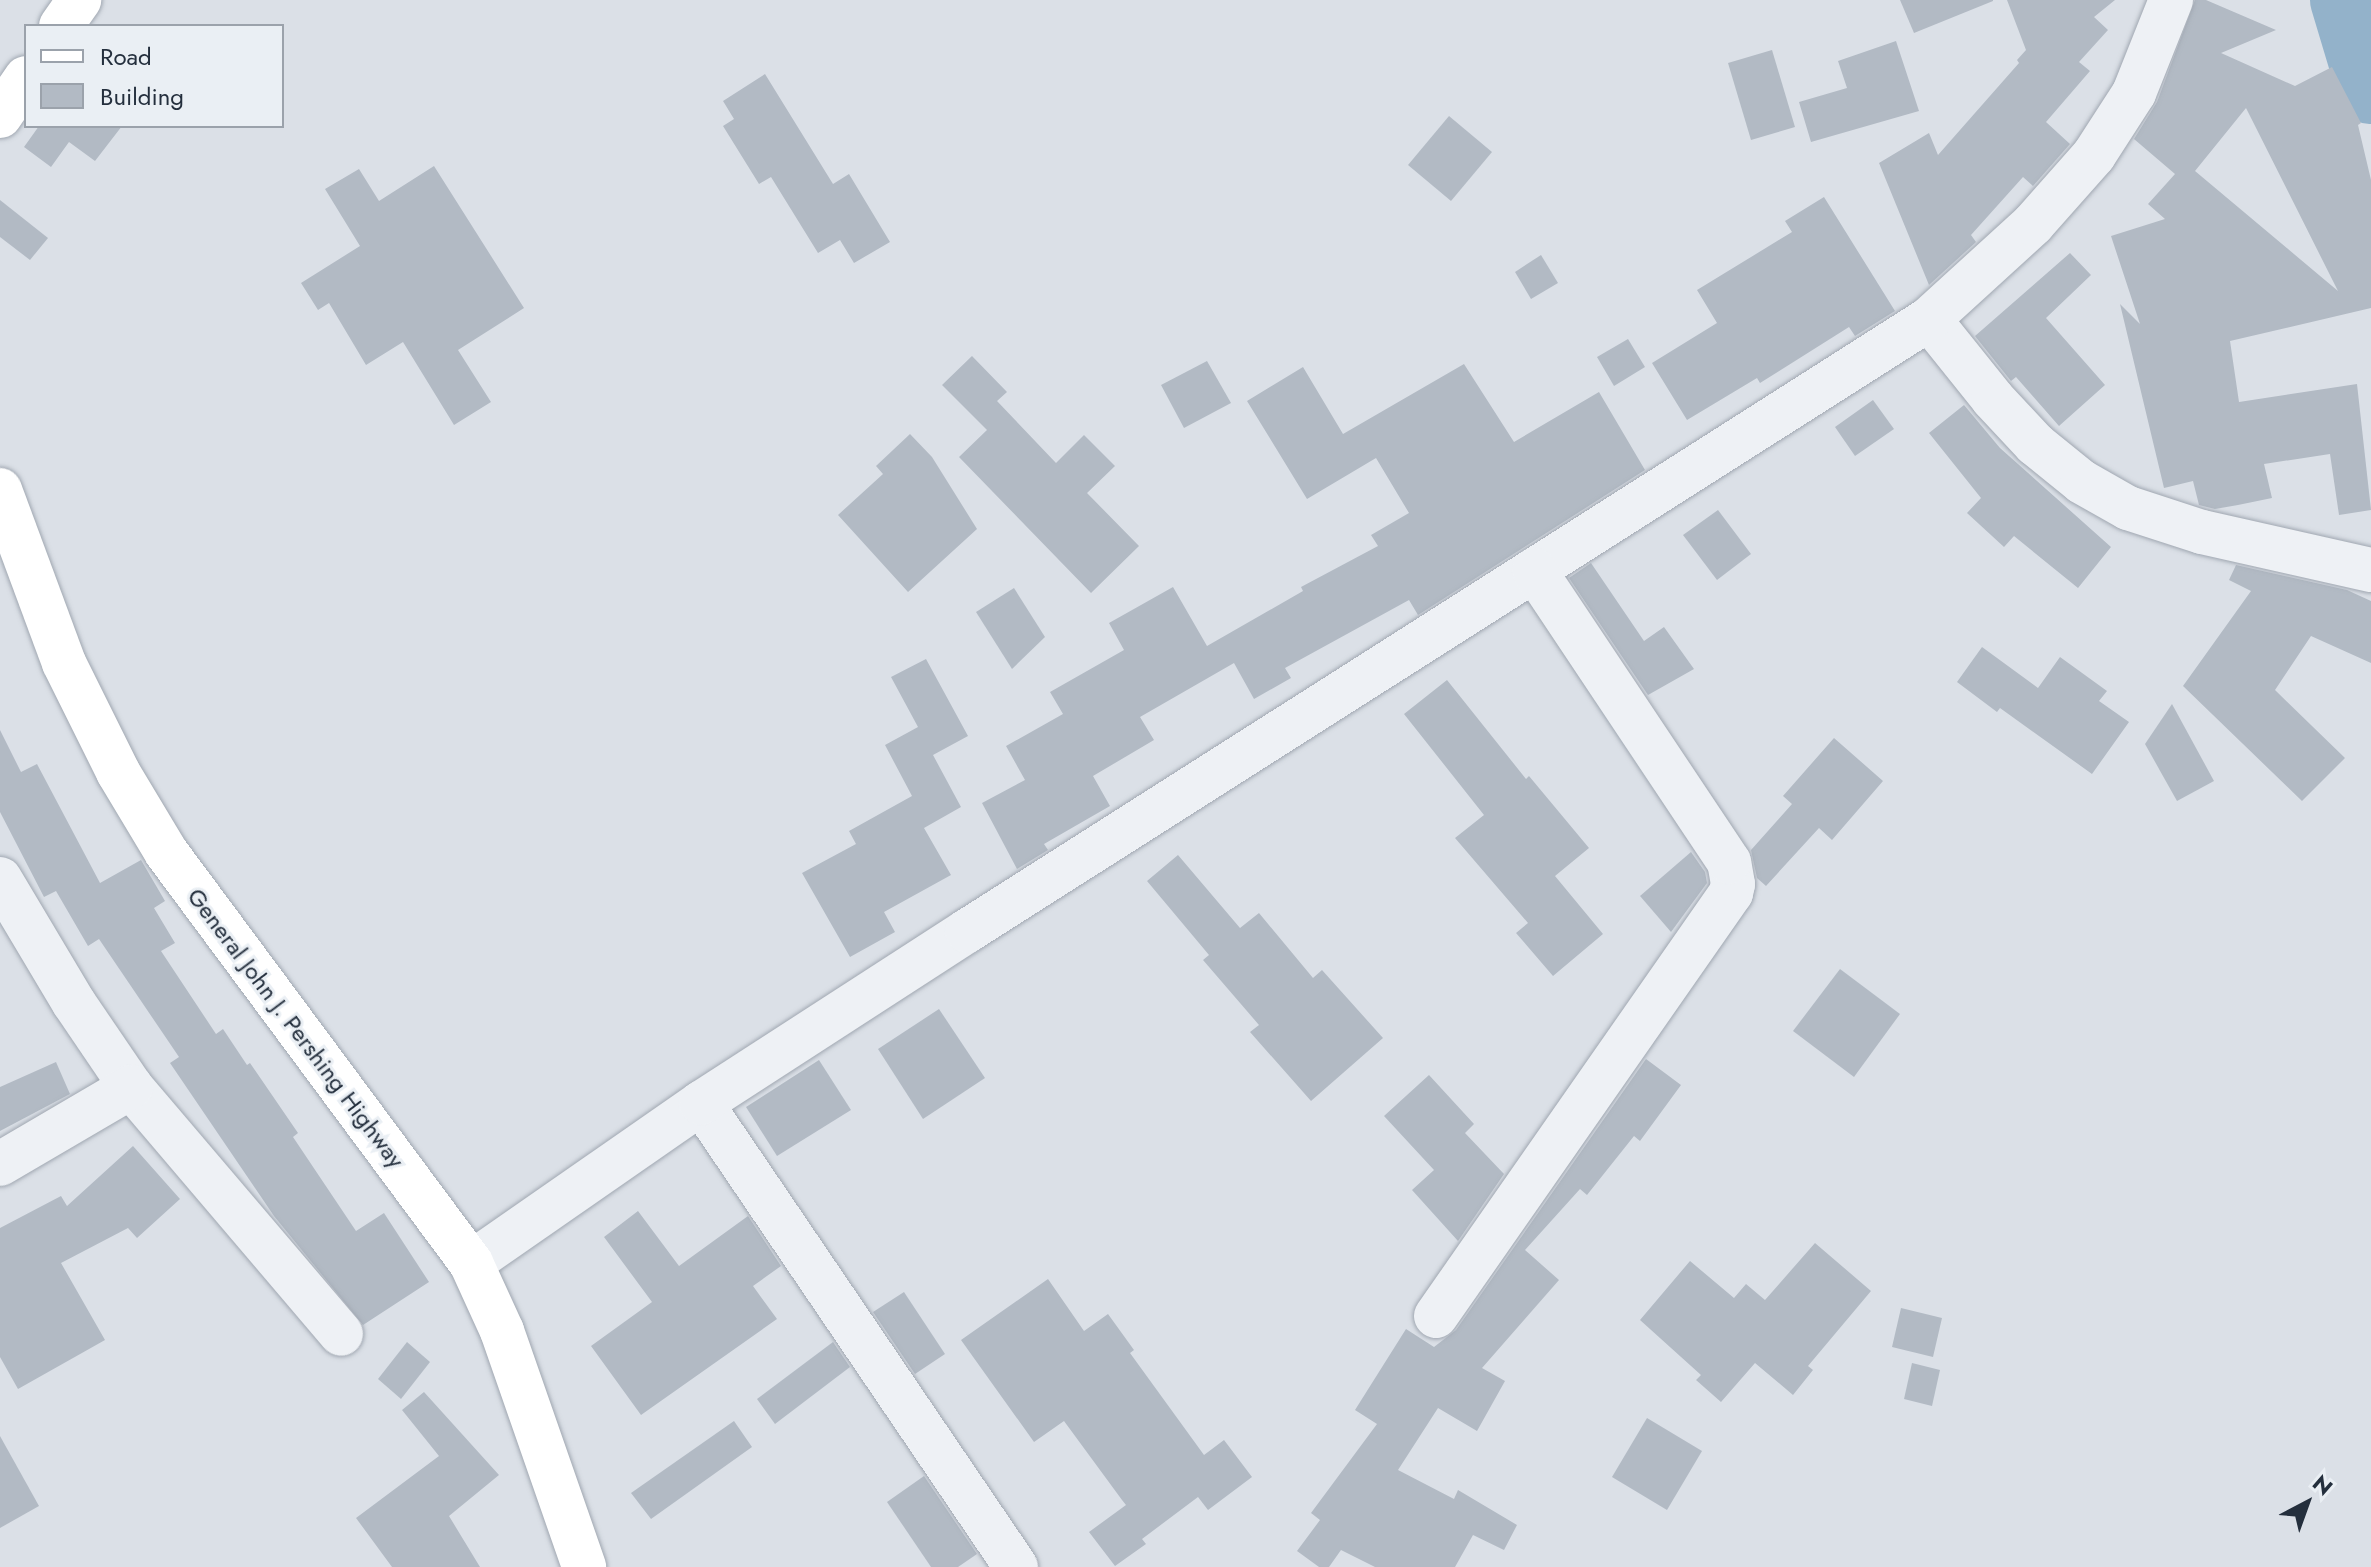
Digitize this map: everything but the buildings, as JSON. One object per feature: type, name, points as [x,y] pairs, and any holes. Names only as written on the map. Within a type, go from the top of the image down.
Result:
[{"type":"main road","points":[[62,24],[79,0]]},
{"type":"main road","points":[[0,116],[24,81]]},
{"type":"main road","name":"General John J. Pershing Highway","points":[[0,490],[64,663],[118,772],[166,852],[471,1263],[502,1331],[584,1567]]},
{"type":"street","points":[[471,1263],[701,1103],[1929,319],[2033,224],[2094,155],[2134,93],[2171,0]]},
{"type":"street","points":[[1929,319],[1993,399],[2035,444],[2082,482],[2128,508],[2202,532],[2371,570]]},
{"type":"street","points":[[1436,1316],[1731,893],[1733,884],[1729,862],[1534,570]]},
{"type":"street","points":[[0,879],[74,1003],[131,1087],[341,1334]]},
{"type":"street","points":[[0,1164],[131,1087]]},
{"type":"street","points":[[701,1103],[1016,1567]]},
{"type":"waterway","points":[[2344,0],[2371,90]]}]
